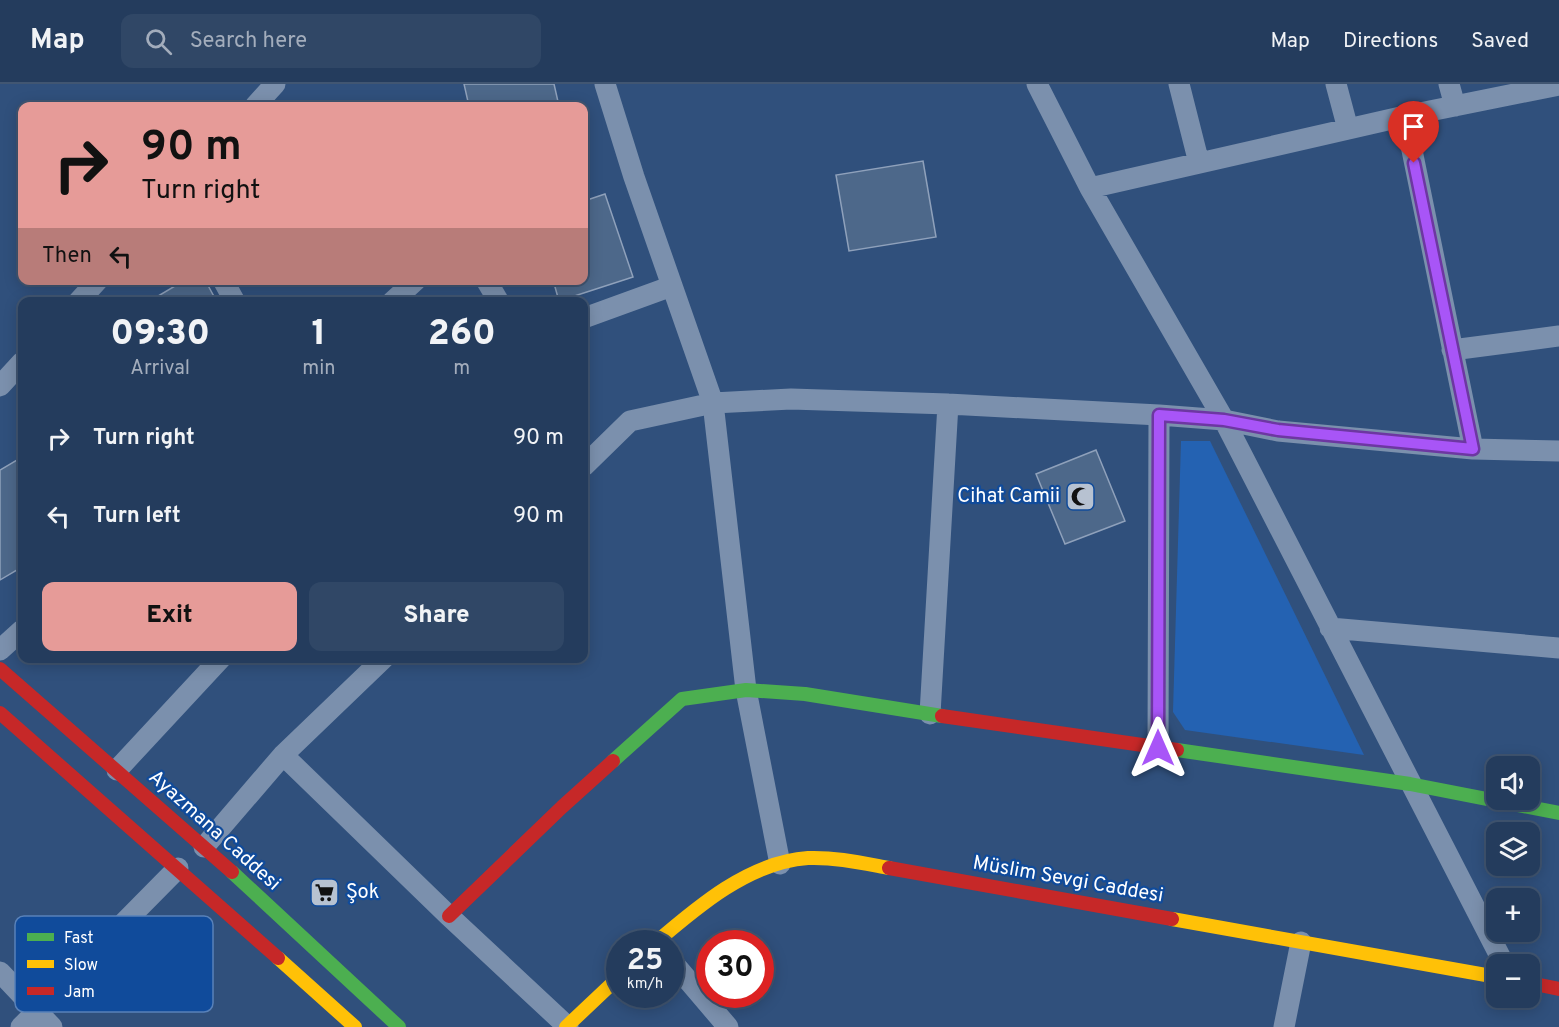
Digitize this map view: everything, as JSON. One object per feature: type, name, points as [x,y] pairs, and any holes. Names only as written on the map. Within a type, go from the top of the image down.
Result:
[{"type":"street","points":[[259,102],[275,84]]},
{"type":"street","points":[[605,84],[634,177],[713,403],[746,690],[780,864]]},
{"type":"street","points":[[1037,84],[1090,188],[1224,420],[1499,954]]},
{"type":"street","points":[[1179,84],[1198,163]]},
{"type":"street","points":[[1336,84],[1348,129]]},
{"type":"street","points":[[1449,84],[1455,106]]},
{"type":"street","points":[[1090,188],[1405,116],[1455,106],[1558,91]]},
{"type":"street","points":[[1405,116],[1473,449]]},
{"type":"street","points":[[83,297],[93,285]]},
{"type":"street","points":[[397,297],[411,285]]},
{"type":"street","points":[[588,317],[672,286]]},
{"type":"street","points":[[1452,350],[1559,336]]},
{"type":"street","points":[[0,386],[18,366]]},
{"type":"street","points":[[588,462],[630,421],[713,403],[792,399],[1159,415],[1224,420],[1278,430],[1473,449],[1559,451]]},
{"type":"street","points":[[930,714],[948,404]]},
{"type":"street","points":[[1158,748],[1159,415]]},
{"type":"street","points":[[1330,627],[1559,648]]},
{"type":"street","points":[[0,650],[18,634]]},
{"type":"street","points":[[117,770],[216,663]]},
{"type":"street","points":[[204,847],[283,755],[379,663]]},
{"type":"street","name":"Ayazmana Caddesi","points":[[0,669],[204,847],[399,1027]]},
{"type":"street","points":[[448,916],[562,807],[682,699],[746,690],[805,694],[1410,784],[1559,813]]},
{"type":"street","points":[[0,713],[178,868],[355,1027]]},
{"type":"street","points":[[283,755],[448,916],[567,1027],[606,989]]},
{"type":"street","name":"Müslim Sevgi Caddesi","points":[[673,930],[730,887],[761,871],[780,864],[814,858],[840,859],[1486,975]]},
{"type":"street","points":[[131,916],[178,868]]},
{"type":"street","points":[[1284,1027],[1301,942]]},
{"type":"street","points":[[0,972],[15,987]]},
{"type":"street","points":[[684,975],[728,1027]]},
{"type":"street","points":[[1540,985],[1559,988]]},
{"type":"street","points":[[21,1027],[37,1012]]},
{"type":"street","points":[[39,1012],[52,1027]]},
{"type":"shaded area","points":[[1181,441],[1210,441],[1364,755],[1185,730],[1173,712]]},
{"type":"building","points":[[464,84],[554,84],[558,102],[468,102]]},
{"type":"building","points":[[923,161],[936,237],[849,251],[836,175]]},
{"type":"building","points":[[605,194],[633,277],[571,297],[558,297],[554,285],[588,285],[588,200]]},
{"type":"building","points":[[177,285],[208,285],[214,297],[156,297]]},
{"type":"building","name":"Cihat Camii","points":[[1096,450],[1125,521],[1065,544],[1036,474]]},
{"type":"building","points":[[18,459],[18,569],[0,580],[0,470]]},
{"type":"traffic: fast","points":[[613,761],[682,699],[746,690],[805,694],[942,716]]},
{"type":"traffic: fast","points":[[1177,750],[1410,784],[1559,813]]},
{"type":"traffic: fast","points":[[232,872],[399,1027]]},
{"type":"traffic: slow","points":[[671,930],[725,889],[745,877],[786,861],[818,858],[889,868]]},
{"type":"traffic: slow","points":[[1172,919],[1486,975]]},
{"type":"traffic: slow","points":[[278,958],[355,1027]]},
{"type":"traffic: slow","points":[[566,1027],[606,989]]},
{"type":"traffic: jam","points":[[0,669],[232,872]]},
{"type":"traffic: jam","points":[[0,713],[278,958]]},
{"type":"traffic: jam","points":[[942,716],[1177,750]]},
{"type":"traffic: jam","points":[[449,916],[613,761]]},
{"type":"traffic: jam","points":[[889,868],[1172,919]]},
{"type":"traffic: jam","points":[[1540,985],[1559,989]]},
{"type":"place","name":"Cihat Camii","points":[[1081,497]]},
{"type":"place","name":"Şok","points":[[325,893]]},
{"type":"route","points":[[1158,748],[1159,415],[1224,420],[1278,430],[1473,449],[1414,163]]}]
